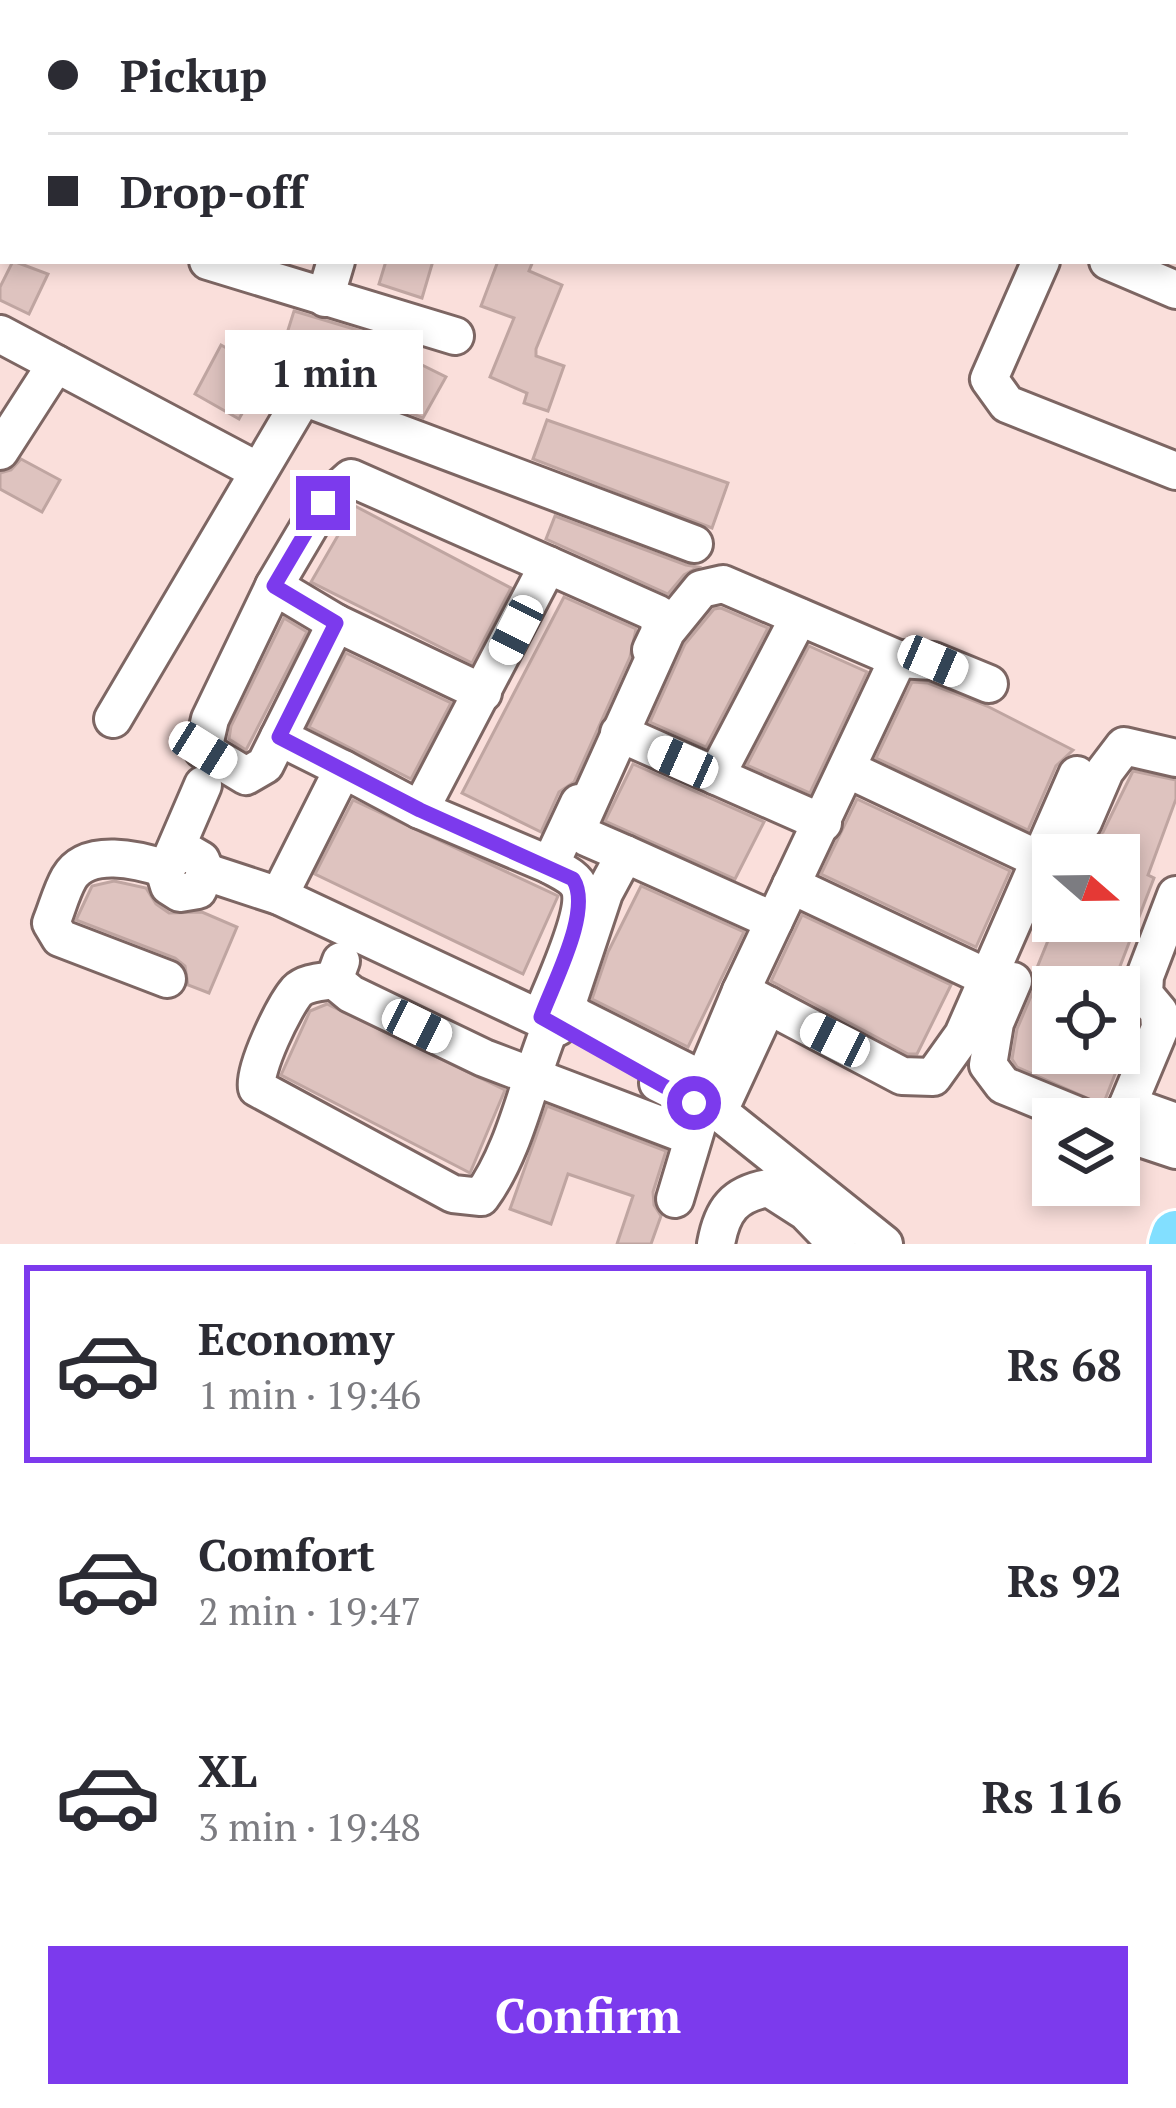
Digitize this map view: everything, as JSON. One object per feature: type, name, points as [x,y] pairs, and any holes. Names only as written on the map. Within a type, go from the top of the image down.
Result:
[{"type":"main road","points":[[1173,1244],[1176,1234]]},
{"type":"street","points":[[217,264],[455,336]]},
{"type":"street","points":[[325,298],[335,264]]},
{"type":"street","points":[[1040,264],[989,379],[996,392],[1006,404],[1176,471]]},
{"type":"street","points":[[1115,264],[1176,290]]},
{"type":"street","points":[[0,334],[256,470]]},
{"type":"street","points":[[0,451],[56,364]]},
{"type":"street","points":[[113,719],[303,397],[694,544]]},
{"type":"street","points":[[336,623],[265,765],[246,776],[203,750],[210,719],[274,586],[323,503],[351,478],[662,619],[550,865]]},
{"type":"street","points":[[420,810],[548,565]]},
{"type":"street","points":[[774,921],[586,837],[578,827],[667,632],[701,589],[723,584],[898,659],[933,661],[988,684]]},
{"type":"street","points":[[274,586],[336,623],[483,693]]},
{"type":"street","points":[[716,776],[799,617]]},
{"type":"street","points":[[675,1199],[702,1108],[754,998],[774,921],[898,659]]},
{"type":"street","points":[[619,733],[823,823]]},
{"type":"street","points":[[279,737],[420,810],[550,865],[573,879],[581,891],[537,1079],[498,1173],[481,1197],[453,1194],[256,1088],[254,1080],[270,1042],[297,992],[334,980],[351,994],[537,1079],[702,1108]]},
{"type":"street","points":[[1072,834],[1105,771],[1124,746],[1176,758]]},
{"type":"street","points":[[285,885],[343,769]]},
{"type":"street","points":[[847,769],[1032,857]]},
{"type":"street","points":[[1062,834],[1077,775]]},
{"type":"street","points":[[182,866],[179,835],[203,785]]},
{"type":"street","points":[[625,854],[604,893],[567,1004],[576,1016],[884,1244]]},
{"type":"street","points":[[167,979],[60,938],[51,923],[70,874],[91,862],[123,858],[285,885],[552,1016],[702,1108]]},
{"type":"street","points":[[285,885],[353,930],[552,1016]]},
{"type":"street","points":[[791,885],[988,978]]},
{"type":"street","points":[[1131,1098],[1160,1028],[1159,1012],[1144,994],[1145,976],[1176,895]]},
{"type":"street","points":[[754,998],[902,1076],[933,1077],[963,1035],[988,978],[1032,905]]},
{"type":"street","points":[[1032,925],[994,1023],[988,1065],[1003,1085],[1035,1098]]},
{"type":"street","points":[[334,980],[353,930]]},
{"type":"street","points":[[1140,1121],[1176,1122]]},
{"type":"street","points":[[1140,1131],[1176,1150]]},
{"type":"street","points":[[716,1244],[721,1216],[744,1192],[769,1188],[806,1212],[837,1244]]},
{"type":"building","points":[[12,264],[48,274],[29,314],[0,300],[0,287]]},
{"type":"building","points":[[385,264],[432,264],[422,298],[379,284]]},
{"type":"building","points":[[497,264],[532,264],[529,271],[562,285],[536,349],[536,356],[564,366],[548,411],[524,403],[527,393],[490,377],[514,318],[481,306]]},
{"type":"building","points":[[294,311],[384,338],[366,382],[308,358],[302,374],[277,365]]},
{"type":"building","points":[[221,345],[266,370],[239,419],[195,394]]},
{"type":"building","points":[[418,363],[446,377],[423,418],[394,407]]},
{"type":"building","points":[[547,420],[728,483],[712,528],[533,459]]},
{"type":"building","points":[[21,459],[60,480],[42,512],[0,489],[0,473],[11,470]]},
{"type":"building","points":[[355,506],[511,588],[472,663],[311,582]]},
{"type":"building","points":[[555,516],[698,567],[668,594],[546,539]]},
{"type":"building","points":[[564,597],[636,629],[630,657],[574,782],[559,792],[541,832],[462,793]]},
{"type":"building","points":[[714,609],[768,628],[706,747],[650,722],[685,644]]},
{"type":"building","points":[[284,618],[307,632],[246,750],[229,739],[231,726]]},
{"type":"building","points":[[809,646],[867,672],[810,793],[747,765]]},
{"type":"building","points":[[346,653],[451,703],[411,779],[309,727]]},
{"type":"building","points":[[912,682],[928,683],[987,706],[1073,750],[1056,766],[1028,830],[876,758]]},
{"type":"building","points":[[633,764],[764,822],[735,879],[605,821]]},
{"type":"building","points":[[1133,771],[1176,780],[1176,799],[1148,875],[1154,878],[1140,914],[1140,834],[1103,832]]},
{"type":"building","points":[[857,799],[1010,871],[976,947],[821,874]]},
{"type":"building","points":[[353,800],[558,896],[523,974],[315,874]]},
{"type":"building","points":[[114,881],[146,888],[169,913],[202,912],[237,927],[209,993],[188,985],[185,966],[175,958],[76,920],[92,886]]},
{"type":"building","points":[[641,886],[744,932],[688,1047],[592,999],[608,952]]},
{"type":"building","points":[[802,915],[951,985],[917,1054],[908,1054],[771,981]]},
{"type":"building","points":[[1047,942],[1129,942],[1120,966],[1038,966]]},
{"type":"building","points":[[1032,994],[1032,1074],[1012,1059],[1017,1029]]},
{"type":"building","points":[[327,1004],[505,1090],[470,1173],[281,1075],[310,1011]]},
{"type":"building","points":[[1033,1074],[1115,1074],[1106,1098],[1087,1098]]},
{"type":"building","points":[[547,1106],[666,1151],[653,1192],[661,1216],[651,1244],[617,1244],[633,1196],[568,1174],[551,1224],[510,1209]]},
{"type":"route","points":[[323,503],[274,586],[336,623],[279,737],[420,810],[573,879],[581,891],[579,914],[541,1017],[694,1103]]}]
